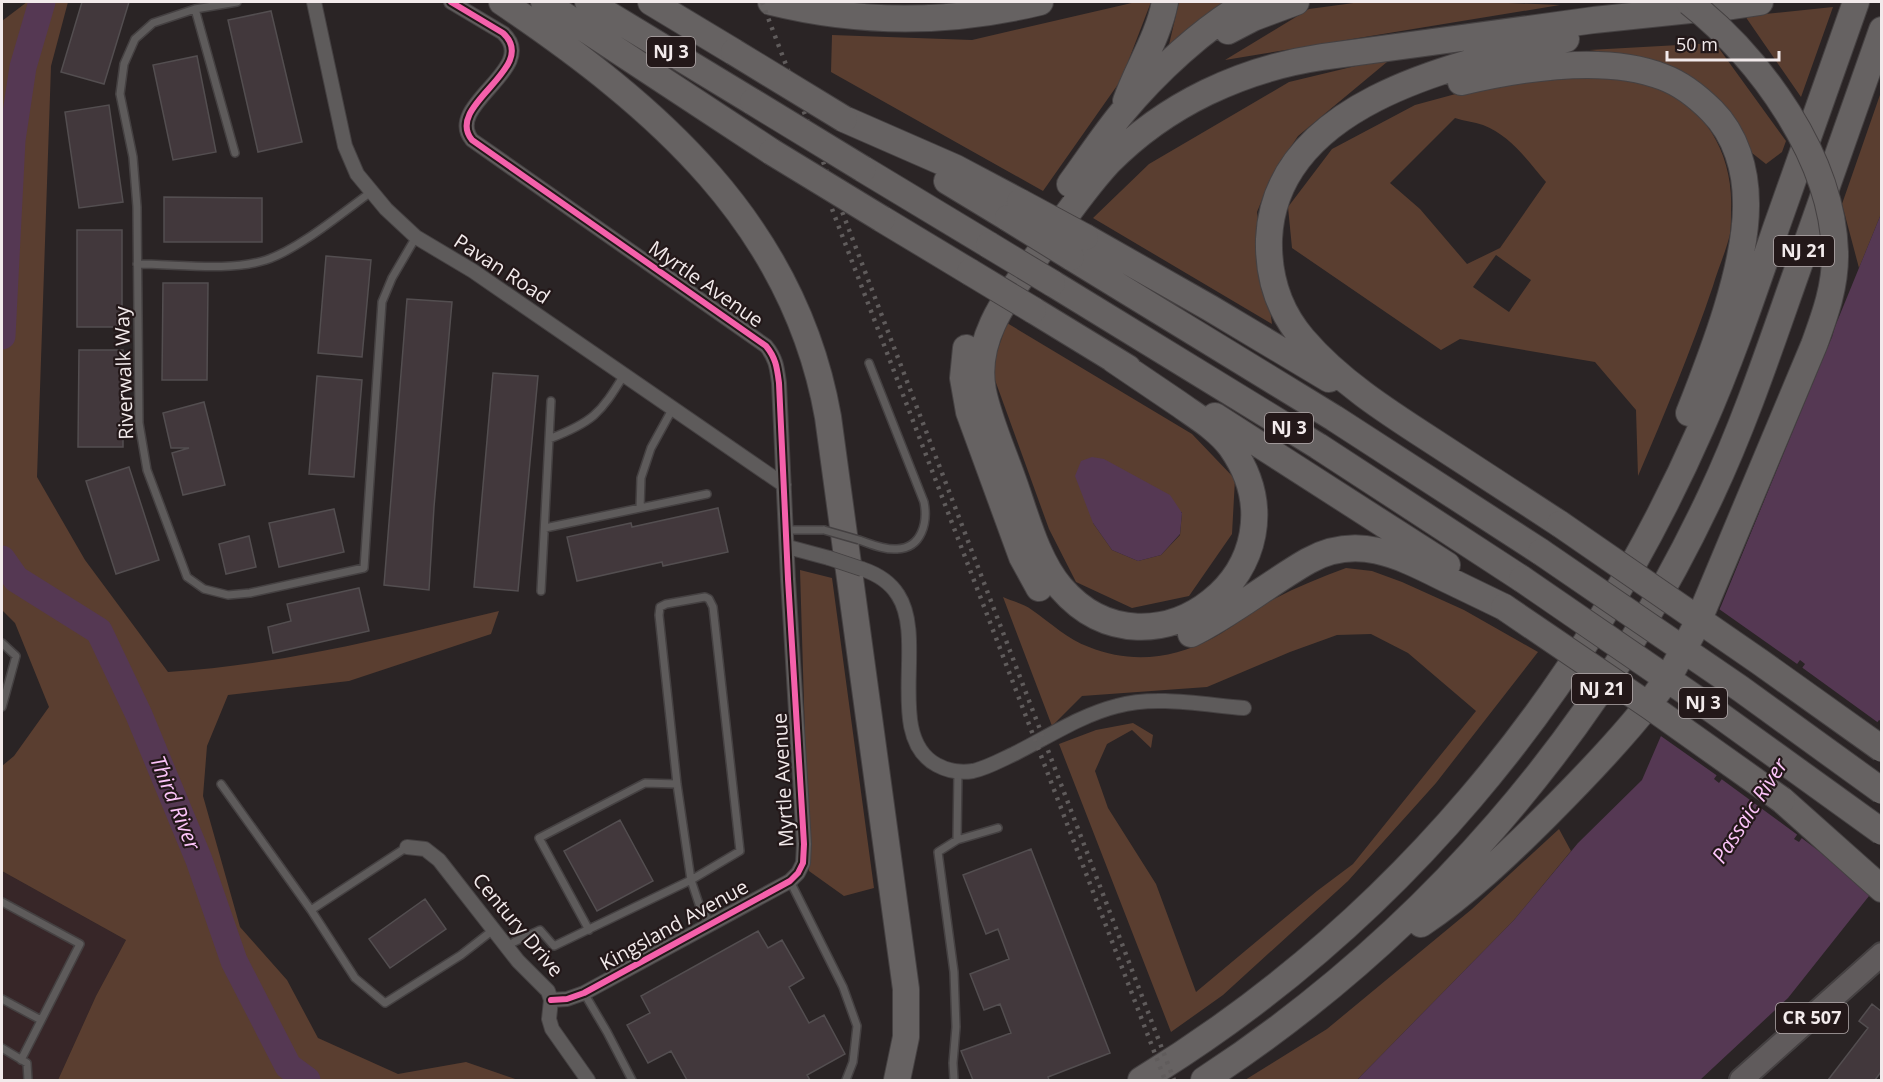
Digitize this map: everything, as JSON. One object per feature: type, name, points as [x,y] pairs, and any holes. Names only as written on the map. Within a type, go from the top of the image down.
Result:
[{"type":"highway","points":[[502,2],[605,77],[658,123],[710,176],[741,213],[769,255],[789,293],[806,334],[820,376],[828,417],[906,989],[906,1037],[897,1080]]},
{"type":"highway","points":[[544,2],[772,152],[969,272],[1033,310],[1114,360],[1203,420],[1225,439],[1245,473],[1252,499],[1254,513],[1251,539],[1244,562],[1231,583],[1215,600],[1195,613],[1159,625],[1135,626],[1099,616],[1078,604],[1055,581],[1040,552],[987,407],[981,378],[981,358],[985,339],[998,311],[1068,213],[1108,164],[1156,122],[1196,97],[1239,77],[1281,64],[1582,22],[1760,2]]},
{"type":"highway","name":"NJ 3","points":[[588,2],[1309,440],[1522,579],[1697,699],[1881,832]]},
{"type":"highway","name":"NJ 3","points":[[651,2],[844,119],[1078,247],[1541,552],[1741,689],[1881,791]]},
{"type":"highway","points":[[771,2],[836,15],[879,19],[935,18],[989,12],[1040,2]]},
{"type":"highway","points":[[1121,114],[1134,78],[1155,36],[1165,2]]},
{"type":"highway","points":[[1249,2],[1201,34],[1121,114],[985,302],[974,323],[966,345],[963,378],[969,412],[1022,557],[1040,590],[1068,618],[1092,632],[1125,641],[1161,642],[1190,634],[1311,560],[1335,551],[1361,548],[1399,556],[1504,607]]},
{"type":"highway","points":[[1155,79],[1191,53],[1223,34],[1254,18],[1296,2]]},
{"type":"highway","points":[[1365,959],[1436,914],[1492,868],[1596,765],[1651,701],[1683,651],[1710,596],[1814,345],[1831,293],[1834,239],[1825,198],[1812,161],[1792,120],[1775,93],[1744,53],[1720,28],[1689,2]]},
{"type":"highway","name":"NJ 21","points":[[1141,1080],[1222,1028],[1294,973],[1355,920],[1408,868],[1470,800],[1520,737],[1566,672],[1613,598],[1664,505],[1720,382],[1749,307],[1856,2]]},
{"type":"highway","points":[[1407,424],[1348,381],[1305,341],[1286,315],[1280,302],[1269,254],[1270,232],[1275,205],[1285,179],[1309,145],[1330,127],[1354,112],[1400,87],[1447,69],[1582,35],[1728,6]]},
{"type":"highway","name":"NJ 21","points":[[1204,1080],[1284,1024],[1365,959],[1450,877],[1524,794],[1557,753],[1600,692],[1662,591],[1712,494],[1748,410],[1881,30]]},
{"type":"highway","points":[[1354,112],[1402,96],[1495,74],[1550,68],[1612,67],[1651,73],[1685,88],[1716,115],[1730,135],[1740,161],[1746,197],[1744,234],[1738,266],[1701,383],[1613,598]]},
{"type":"highway","points":[[1078,247],[1200,302],[1407,424],[1560,524],[1881,749]]},
{"type":"highway","points":[[1114,360],[1256,442],[1485,590],[1504,607],[1642,701],[1881,872]]},
{"type":"highway","points":[[1782,800],[1881,889]]},
{"type":"main road","name":"CR 507","points":[[1741,1080],[1881,954]]},
{"type":"street","name":"Pavan Road","points":[[314,2],[345,146],[357,174],[371,192],[416,237],[473,271],[784,485]]},
{"type":"street","name":"Myrtle Avenue","points":[[451,2],[503,33],[509,38],[511,45],[512,52],[505,70],[466,118],[465,129],[472,140],[733,322],[766,346],[774,355],[779,383],[788,579],[803,804],[803,863]]},
{"type":"street","points":[[788,547],[829,558],[879,576],[899,596],[907,614],[910,707],[915,741],[933,763],[949,770],[986,767],[1091,716],[1120,705],[1162,702],[1244,708]]},
{"type":"street","name":"Century Drive","points":[[407,847],[416,846],[425,849],[439,860],[518,961],[544,986],[551,1000],[549,1019],[552,1029],[588,1080]]},
{"type":"street","name":"Kingsland Avenue","points":[[551,1000],[567,999],[584,993],[790,881],[798,873],[803,863]]},
{"type":"lane","name":"Riverwalk Way","points":[[237,2],[195,9],[153,23],[135,39],[124,64],[120,94],[133,157],[137,207],[139,423],[147,470],[187,577],[204,589],[228,595],[250,593],[364,568],[382,302],[392,278],[416,237]]},
{"type":"lane","points":[[195,9],[235,153]]},
{"type":"lane","points":[[137,264],[237,266],[266,260],[286,252],[371,192]]},
{"type":"lane","points":[[787,530],[824,530],[886,548],[898,549],[908,547],[922,533],[926,514],[924,502],[869,363]]},
{"type":"lane","points":[[549,439],[580,428],[604,407],[624,375]]},
{"type":"lane","points":[[541,591],[551,401]]},
{"type":"lane","points":[[640,508],[641,478],[644,468],[651,448],[673,408]]},
{"type":"lane","points":[[545,528],[707,494]]},
{"type":"lane","points":[[507,947],[540,930],[554,946],[691,880],[740,851],[713,607],[709,599],[705,597],[660,607],[677,784],[691,880],[699,904],[710,923]]},
{"type":"lane","points":[[2,643],[16,656],[2,707]]},
{"type":"lane","points":[[957,840],[958,771]]},
{"type":"lane","points":[[589,930],[539,838],[645,783],[677,784]]},
{"type":"lane","points":[[221,784],[355,978],[385,1003],[461,955],[493,930]]},
{"type":"lane","points":[[954,1080],[952,1063],[957,1027],[954,972],[938,852],[957,840],[998,828]]},
{"type":"lane","points":[[310,910],[407,847]]},
{"type":"lane","points":[[790,881],[843,987],[857,1026],[853,1062],[846,1080]]},
{"type":"lane","points":[[2,902],[80,944],[21,1060]]},
{"type":"lane","points":[[584,993],[632,1080]]},
{"type":"lane","points":[[2,999],[42,1020]]},
{"type":"lane","points":[[2,1048],[27,1063],[28,1080]]},
{"type":"shaded area","points":[[27,2],[68,2],[51,66],[37,477],[85,560],[168,672],[252,663],[335,649],[499,611],[491,634],[349,681],[228,695],[207,746],[203,796],[240,927],[287,980],[318,1038],[398,1074],[466,1062],[518,1080],[58,1080],[96,996],[126,940],[2,871],[2,766],[14,756],[49,707],[15,623],[2,610],[2,21]]},
{"type":"shaded area","points":[[1136,2],[1151,2],[1121,80],[1043,191],[831,72],[832,35],[972,40]]},
{"type":"shaded area","points":[[1179,2],[1235,2],[1168,49]]},
{"type":"shaded area","points":[[1361,2],[1485,2],[1560,5],[1225,60],[1309,9]]},
{"type":"shaded area","points":[[1833,7],[1801,97],[1745,16]]},
{"type":"shaded area","points":[[1715,43],[1786,141],[1782,152],[1766,164],[1752,153],[1738,125],[1626,55],[1589,50]]},
{"type":"shaded area","points":[[1393,57],[1298,136],[1272,175],[1257,212],[1272,324],[1093,218],[1149,164],[1289,82]]},
{"type":"shaded area","points":[[1591,77],[1630,80],[1653,86],[1688,106],[1702,120],[1713,135],[1728,171],[1731,211],[1728,240],[1687,358],[1638,476],[1636,410],[1595,362],[1460,339],[1441,350],[1292,248],[1288,207],[1332,149],[1415,105],[1474,89]],"holes":[[[1455,118],[1483,125],[1502,135],[1518,149],[1546,182],[1500,248],[1467,264],[1420,209],[1390,183]],[[1496,255],[1531,280],[1509,312],[1473,287]]]},
{"type":"shaded area","points":[[1881,92],[1881,214],[1859,268],[1842,204]]},
{"type":"shaded area","points":[[1007,323],[1192,434],[1235,479],[1232,534],[1189,596],[1132,608],[1076,582],[1049,529],[991,369]],"holes":[[[1182,512],[1180,535],[1161,555],[1138,561],[1112,550],[1093,523]]]},
{"type":"shaded area","points":[[1346,568],[1372,571],[1402,582],[1464,610],[1538,652],[1436,783],[1348,881],[1223,995],[1171,1032],[1059,744],[1096,730],[1133,723],[1153,735],[1151,748],[1132,730],[1107,744],[1095,771],[1108,808],[1156,884],[1196,992],[1317,891],[1353,864],[1476,711],[1408,653],[1371,634],[1337,635],[1207,687],[1082,696],[1052,726],[1003,597],[1029,608],[1081,644],[1120,656],[1152,657],[1183,651],[1198,645],[1221,634],[1274,599]]},
{"type":"shaded area","points":[[800,570],[832,578],[874,888],[844,896],[809,871]]},
{"type":"shaded area","points":[[1559,829],[1571,851],[1514,920],[1357,1080],[1245,1080],[1327,1029],[1472,909]]},
{"type":"shaded area","points":[[2,871],[126,940],[96,996],[58,1080],[2,1080]]},
{"type":"water","name":"Passaic River","points":[[1881,214],[1881,721],[1879,720],[1794,839],[1799,842],[1881,727],[1881,873],[1869,896],[1788,998],[1700,1080],[1357,1080],[1514,920],[1578,843],[1642,780],[1721,606]],"holes":[[[1800,660],[1805,664],[1719,783],[1714,779]]]},
{"type":"water","points":[[1092,457],[1104,459],[1170,495],[1182,513],[1180,534],[1161,555],[1138,561],[1112,550],[1093,523],[1075,476],[1081,461]]},
{"type":"pier","points":[[1844,297],[1832,337],[1719,609],[1800,666],[1719,777],[1658,734],[1718,605]]},
{"type":"pier","points":[[1800,666],[1880,724],[1799,836],[1720,778]]},
{"type":"pier","points":[[1881,724],[1882,879],[1832,861],[1799,836]]},
{"type":"building","points":[[82,2],[129,2],[104,84],[61,72]]},
{"type":"building","points":[[271,11],[302,142],[258,152],[228,20]]},
{"type":"building","points":[[197,56],[216,152],[173,160],[153,65]]},
{"type":"building","points":[[109,105],[123,202],[79,208],[65,112]]},
{"type":"building","points":[[164,197],[262,198],[262,242],[164,242]]},
{"type":"building","points":[[77,230],[122,230],[122,327],[77,327]]},
{"type":"building","points":[[326,256],[371,260],[362,357],[318,353]]},
{"type":"building","points":[[163,283],[208,283],[207,380],[162,380]]},
{"type":"building","points":[[407,299],[452,302],[429,590],[384,585]]},
{"type":"building","points":[[79,350],[123,350],[123,447],[78,447]]},
{"type":"building","points":[[493,373],[538,376],[518,591],[474,587]]},
{"type":"building","points":[[317,376],[362,380],[354,477],[309,474]]},
{"type":"building","points":[[204,402],[225,485],[183,495],[172,453],[189,448],[171,448],[163,413]]},
{"type":"building","points":[[129,467],[159,560],[116,574],[86,481]]},
{"type":"building","points":[[718,508],[728,552],[663,566],[662,562],[577,581],[567,537],[631,523],[632,527]]},
{"type":"building","points":[[334,509],[344,552],[279,567],[269,523]]},
{"type":"building","points":[[249,536],[256,567],[226,574],[219,544]]},
{"type":"building","points":[[359,588],[369,631],[273,653],[268,627],[291,621],[287,604]]},
{"type":"building","points":[[620,820],[653,881],[597,911],[564,851]]},
{"type":"building","points":[[1031,849],[1110,1053],[1048,1077],[1049,1080],[973,1080],[961,1051],[1011,1033],[1000,1004],[984,1010],[970,974],[1009,959],[998,929],[986,934],[963,875]]},
{"type":"building","points":[[425,899],[446,929],[390,968],[369,939]]},
{"type":"building","points":[[758,931],[768,948],[782,940],[804,978],[789,987],[809,1023],[824,1015],[845,1054],[807,1075],[810,1080],[687,1080],[671,1051],[648,1063],[627,1025],[650,1013],[641,996]]},
{"type":"building","points":[[1872,1004],[1881,1011],[1881,1072],[1875,1080],[1828,1080],[1868,1028],[1859,1021]]},
{"type":"waterway","name":"Third River","points":[[2,336],[12,140],[23,67],[42,2]]},
{"type":"waterway","name":"Third River","points":[[2,559],[16,579],[99,631],[139,715],[199,860],[234,961],[288,1066],[307,1080]]},
{"type":"railway","points":[[762,2],[1174,1080]]},
{"type":"railway","points":[[832,209],[1165,1080]]},
{"type":"cycle path","points":[[451,2],[503,33],[511,46],[510,60],[470,113],[467,127],[472,140],[766,346],[774,359],[779,383],[804,844],[803,863],[798,873],[790,881],[584,993],[567,999],[551,1000]]}]
